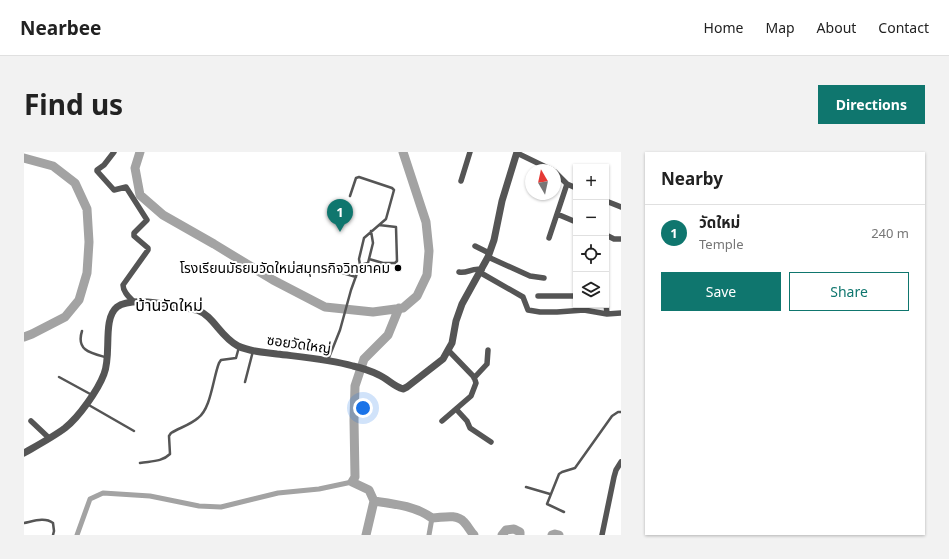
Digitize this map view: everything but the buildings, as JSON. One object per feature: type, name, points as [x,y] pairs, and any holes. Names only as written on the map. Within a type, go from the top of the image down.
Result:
[{"type":"street","points":[[114,152],[104,165],[97,171],[114,190],[126,187],[147,220],[134,233],[134,236],[148,248],[148,250],[124,285],[123,289],[134,302]]},
{"type":"street","points":[[461,181],[470,152]]},
{"type":"street","points":[[517,152],[540,164]]},
{"type":"street","name":"ซอยวัดใหญ่","points":[[24,453],[65,428],[75,419],[87,404],[104,375],[108,358],[108,323],[112,312],[117,307],[125,303],[134,302],[159,304],[198,310],[204,312],[223,335],[240,347],[254,351],[353,366],[380,376],[391,384],[403,389],[443,359],[452,343],[456,321],[462,304],[489,255],[494,240],[502,201],[517,152]]},
{"type":"street","points":[[561,178],[567,184],[573,187]]},
{"type":"street","points":[[549,238],[567,184]]},
{"type":"street","points":[[609,202],[621,208]]},
{"type":"street","points":[[557,214],[573,221]]},
{"type":"street","points":[[609,237],[621,239]]},
{"type":"street","points":[[475,246],[530,276],[544,278]]},
{"type":"street","points":[[459,272],[465,273],[476,269],[481,271],[523,296],[528,310],[546,312],[573,308]]},
{"type":"street","points":[[538,296],[573,296]]},
{"type":"street","points":[[581,308],[607,314],[621,313]]},
{"type":"street","points":[[606,308],[607,314]]},
{"type":"street","points":[[442,421],[472,396],[476,383],[474,378],[448,350]]},
{"type":"street","points":[[474,378],[487,364],[488,350]]},
{"type":"street","points":[[456,409],[467,421],[470,428],[490,442]]},
{"type":"street","points":[[31,421],[49,438]]},
{"type":"street","points":[[602,535],[621,462]]},
{"type":"lane","points":[[328,361],[340,330],[360,265],[359,259],[364,238],[386,219],[394,190],[359,177],[356,178],[350,196]]},
{"type":"lane","points":[[369,259],[383,263],[395,263],[397,261],[396,227],[379,225]]},
{"type":"lane","points":[[360,265],[368,263],[374,240],[371,231]]},
{"type":"lane","points":[[316,265],[356,278]]},
{"type":"lane","points":[[82,330],[80,343],[86,350],[108,358]]},
{"type":"lane","points":[[140,463],[162,460],[170,454],[170,433],[195,421],[202,415],[207,405],[219,363],[221,360],[236,358],[240,347]]},
{"type":"lane","points":[[245,382],[254,351]]},
{"type":"lane","points":[[59,377],[92,395]]},
{"type":"lane","points":[[87,404],[134,431]]},
{"type":"lane","points":[[564,512],[547,505],[550,494],[561,472],[575,468],[612,416],[621,412]]},
{"type":"lane","points":[[526,486],[550,494]]},
{"type":"lane","points":[[24,523],[49,520],[53,523],[53,535]]},
{"type":"waterway","points":[[140,152],[135,168],[140,195],[163,215],[273,280],[325,307],[373,312],[403,308],[417,296],[427,275],[429,251],[426,222],[403,152]]},
{"type":"waterway","points":[[24,158],[53,166],[75,183],[87,209],[89,242],[87,273],[79,300],[65,317],[24,337]]},
{"type":"waterway","points":[[366,535],[374,501],[369,490],[352,482],[355,477],[355,386],[364,359],[388,335],[399,308]]},
{"type":"waterway","points":[[77,535],[90,499],[103,493],[150,496],[199,506],[221,507],[278,493],[319,489],[352,482]]},
{"type":"waterway","points":[[374,501],[412,508],[432,518],[453,517],[461,519],[474,535]]},
{"type":"waterway","points":[[429,535],[432,518]]},
{"type":"waterway","points":[[502,535],[506,530],[514,529],[520,532],[520,535]]},
{"type":"waterway","points":[[552,535],[559,535]]},
{"type":"place","name":"วัดใหม่","points":[[340,232]]},
{"type":"place","name":"โรงเรียนมัธยมวัดใหม่สมุทรกิจวิทยาคม","points":[[398,268]]},
{"type":"district","name":"บ้านวัดใหม่","points":[[169,305]]}]
